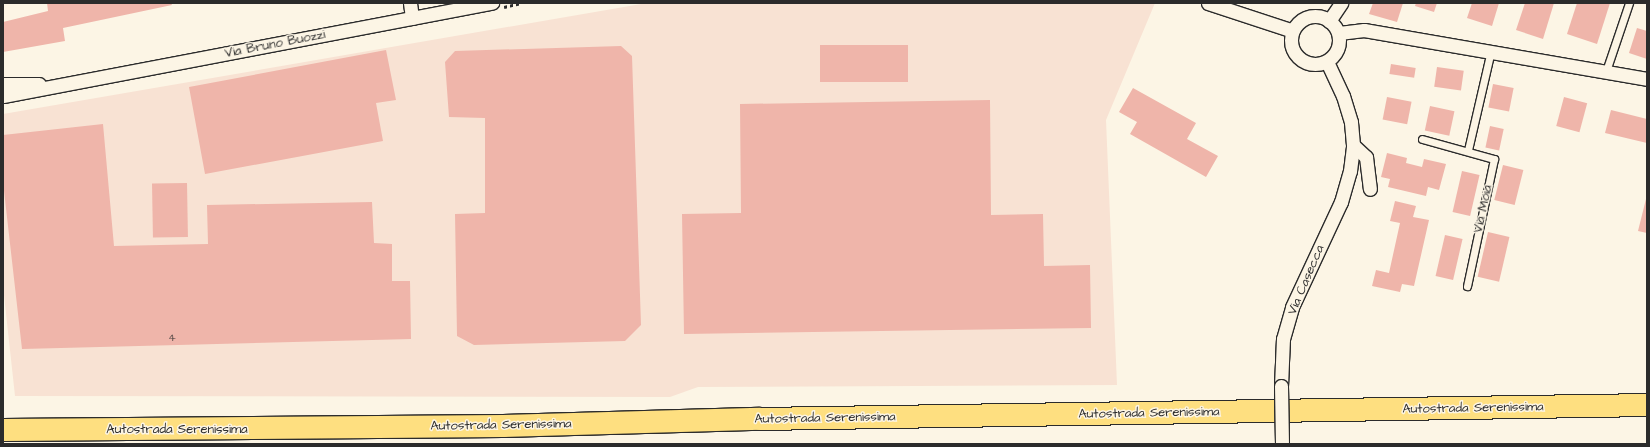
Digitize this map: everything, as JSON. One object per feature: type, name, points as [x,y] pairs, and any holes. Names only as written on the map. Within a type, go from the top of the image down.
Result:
[{"type":"highway","name":"Autostrada Serenissima","points":[[3,430],[503,426],[776,418],[1647,405]]},
{"type":"street","points":[[410,3],[412,18]]},
{"type":"street","name":"Via Bruno Buozzi","points":[[3,96],[492,3]]},
{"type":"street","points":[[1208,3],[1293,31]]},
{"type":"street","points":[[1329,20],[1341,3]]},
{"type":"street","points":[[1313,16],[1329,20],[1339,33],[1338,50],[1327,61],[1313,64],[1299,58],[1292,46],[1293,31],[1304,19],[1313,16]]},
{"type":"street","points":[[1339,33],[1364,30],[1491,50],[1647,79]]},
{"type":"street","name":"Via Casecca","points":[[1282,444],[1281,386],[1283,339],[1292,307],[1341,202],[1350,171],[1354,145],[1351,122],[1343,96],[1327,61]]},
{"type":"street","name":"Via Bruno Buozzi","points":[[3,84],[57,85]]},
{"type":"street","points":[[1354,145],[1366,157],[1370,188]]},
{"type":"lane","points":[[1606,71],[1629,3]]},
{"type":"lane","points":[[1468,150],[1491,50]]},
{"type":"lane","name":"Via Moia","points":[[1422,139],[1468,150],[1494,159],[1466,286]]},
{"type":"shaded area","points":[[647,3],[1155,3],[1106,120],[1117,385],[698,387],[670,397],[15,396],[3,286],[3,114]]},
{"type":"building","points":[[47,3],[171,3],[172,5],[63,28],[65,41],[3,52],[3,22],[48,11]]},
{"type":"building","points":[[1373,3],[1403,3],[1397,22],[1369,14]]},
{"type":"building","points":[[1416,3],[1437,3],[1434,12],[1415,6]]},
{"type":"building","points":[[1472,3],[1499,3],[1492,26],[1467,18]]},
{"type":"building","points":[[1525,3],[1554,3],[1543,39],[1516,30]]},
{"type":"building","points":[[1577,3],[1610,3],[1597,44],[1567,34]]},
{"type":"building","points":[[1637,28],[1647,31],[1647,59],[1629,53]]},
{"type":"building","points":[[820,45],[908,45],[908,82],[820,82]]},
{"type":"building","points":[[621,46],[632,56],[641,325],[625,341],[474,345],[457,336],[455,214],[485,213],[485,118],[449,117],[445,62],[455,51]]},
{"type":"building","points":[[386,50],[396,100],[376,103],[383,141],[205,174],[189,87]]},
{"type":"building","points":[[1391,64],[1416,68],[1414,78],[1389,74]]},
{"type":"building","points":[[1437,67],[1464,71],[1461,91],[1434,87]]},
{"type":"building","points":[[1493,84],[1514,88],[1509,112],[1488,108]]},
{"type":"building","points":[[1133,88],[1196,123],[1187,139],[1218,156],[1206,177],[1130,134],[1137,122],[1119,112]]},
{"type":"building","points":[[1387,97],[1412,102],[1407,124],[1383,120]]},
{"type":"building","points":[[1564,97],[1587,103],[1579,132],[1556,126]]},
{"type":"building","points":[[990,100],[991,215],[1043,214],[1044,266],[1090,265],[1091,328],[684,334],[682,214],[741,213],[740,104]]},
{"type":"building","points":[[1430,106],[1454,111],[1449,136],[1425,130]]},
{"type":"building","points":[[1611,110],[1647,119],[1647,143],[1605,133]]},
{"type":"building","points":[[103,124],[114,246],[208,244],[207,205],[372,202],[374,243],[392,244],[392,281],[410,281],[411,339],[22,349],[3,182],[3,135]]},
{"type":"building","points":[[1490,126],[1504,129],[1499,150],[1485,148]]},
{"type":"building","points":[[1387,153],[1407,158],[1406,163],[1422,167],[1424,159],[1446,164],[1439,190],[1428,187],[1426,196],[1388,187],[1390,179],[1381,177]]},
{"type":"building","points":[[1503,165],[1523,170],[1515,205],[1494,200]]},
{"type":"building","points":[[1462,171],[1480,175],[1470,216],[1453,212]]},
{"type":"building","points":[[187,183],[188,237],[153,238],[152,184]]},
{"type":"building","points":[[1647,199],[1647,233],[1638,231]]},
{"type":"building","points":[[1395,201],[1416,206],[1413,217],[1429,220],[1414,286],[1402,284],[1400,292],[1372,286],[1376,270],[1389,273],[1400,223],[1390,221]]},
{"type":"building","points":[[1488,232],[1509,237],[1499,282],[1478,277]]},
{"type":"building","points":[[1445,235],[1463,239],[1453,280],[1436,276]]}]
